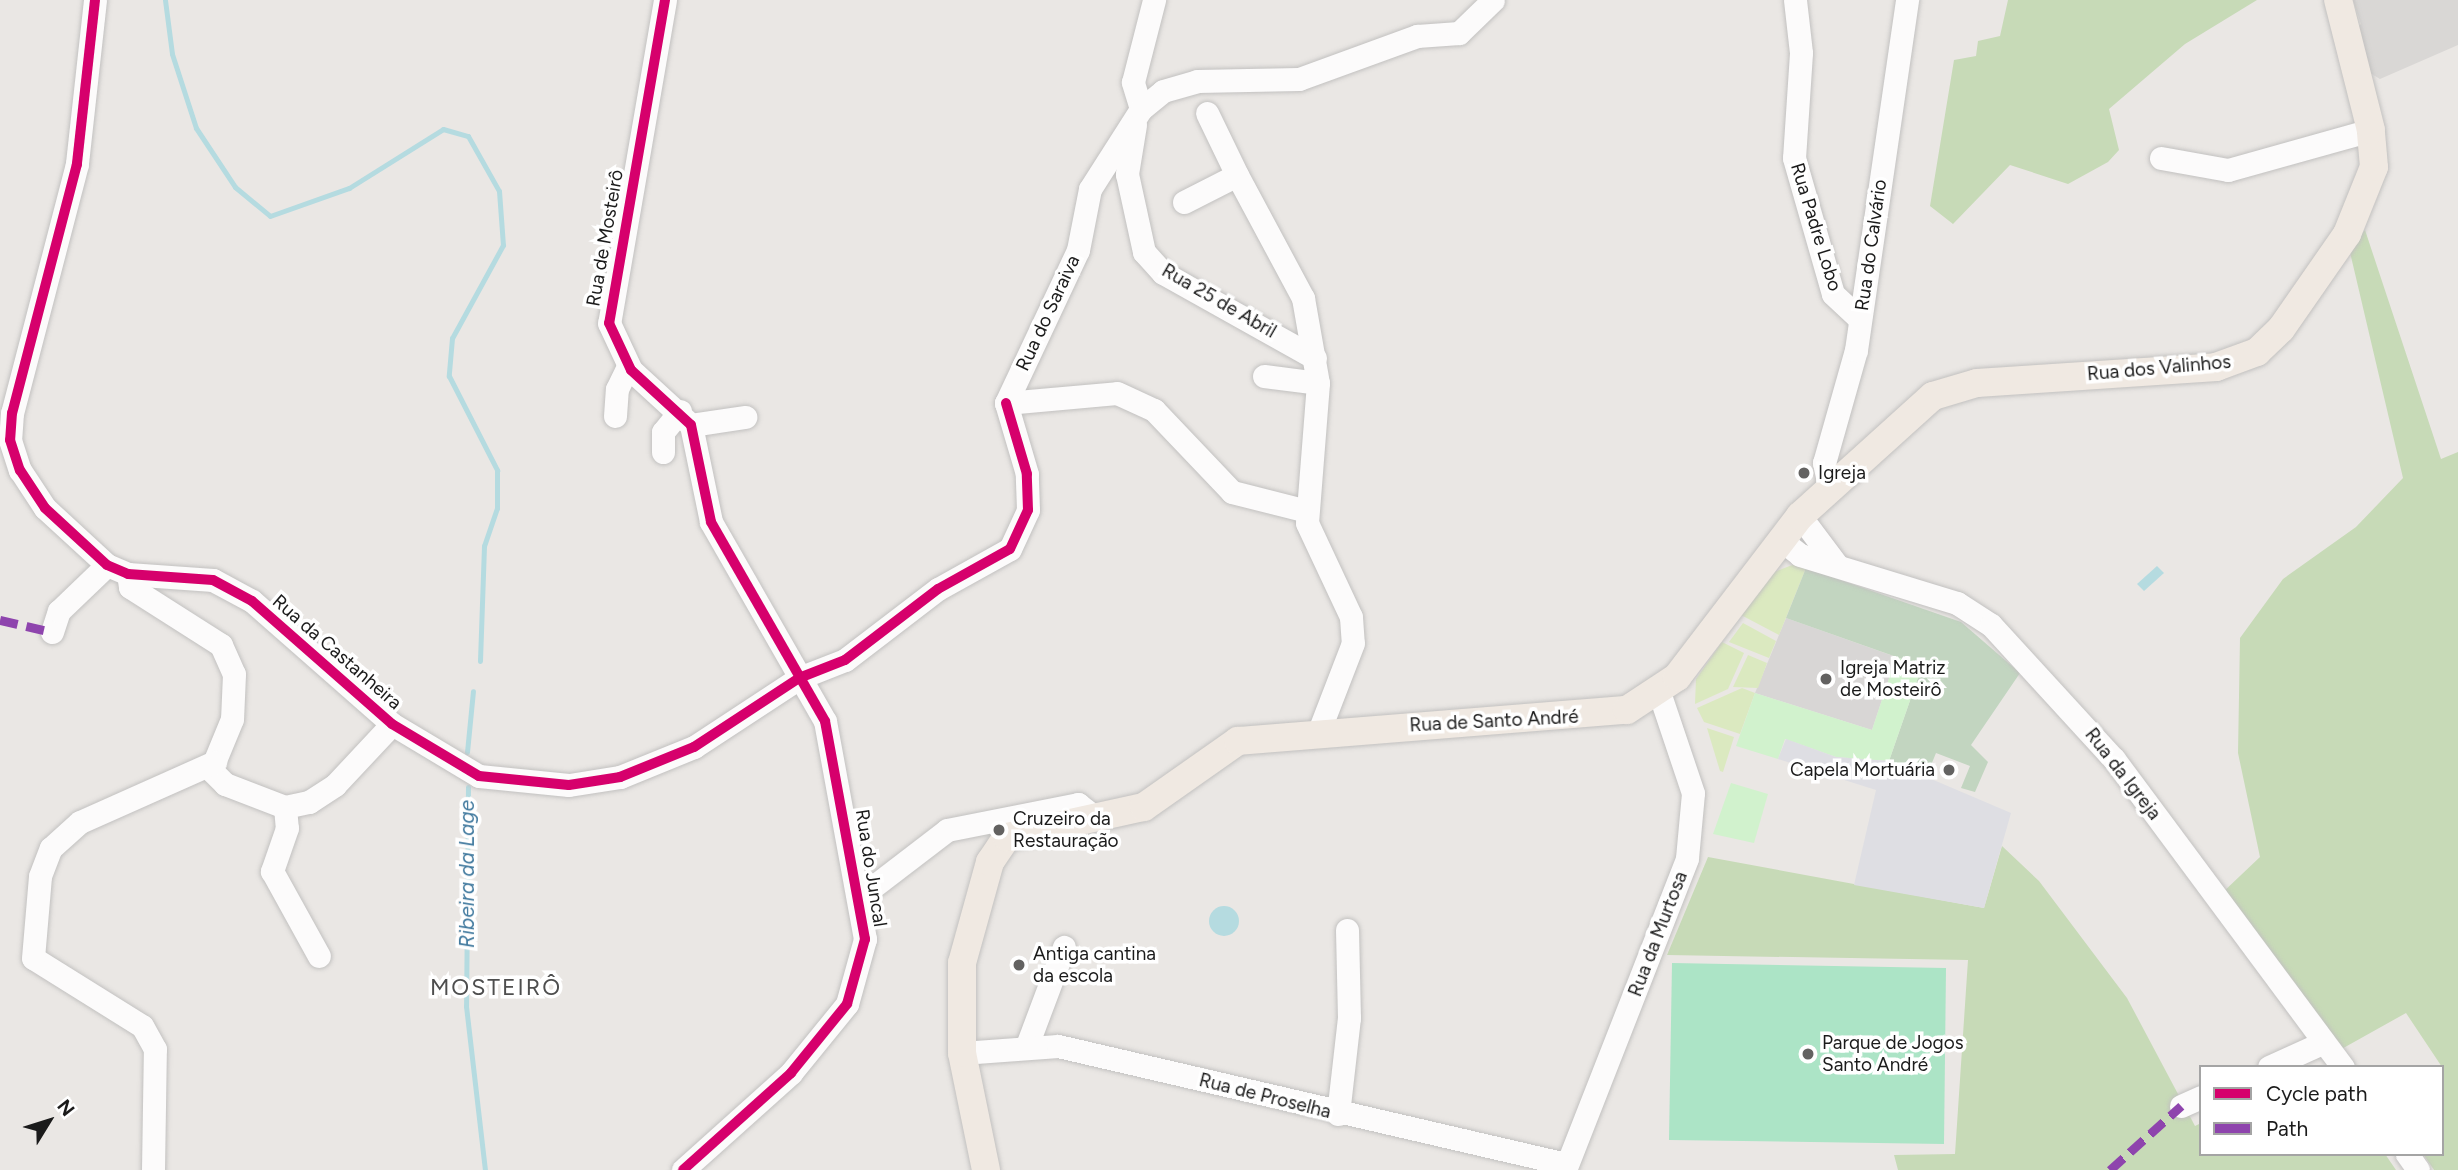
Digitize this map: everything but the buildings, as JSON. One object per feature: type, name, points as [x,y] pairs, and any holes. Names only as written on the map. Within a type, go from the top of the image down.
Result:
[{"type":"main road","name":"Rua dos Valinhos","points":[[1829,486],[1909,412],[1949,388],[2216,367],[2257,352],[2307,292],[2366,197],[2375,159],[2371,130],[2338,0]]},
{"type":"main road","name":"Rua de Santo André","points":[[986,1170],[962,1053],[962,963],[989,862],[1007,837],[1088,820],[1161,799],[1238,741],[1319,731],[1615,714],[1659,692],[1800,516],[1829,486]]},
{"type":"street","points":[[95,0],[77,164],[30,328],[5,437],[45,508],[118,569],[130,587],[222,645],[234,674],[232,719],[211,770],[225,784],[285,807],[309,802],[335,785],[392,724]]},
{"type":"street","name":"Rua de Mosteirô","points":[[665,0],[612,281],[608,323],[628,366],[685,418]]},
{"type":"street","points":[[1154,0],[1133,82],[1141,109],[1163,91],[1197,81],[1299,79],[1417,36],[1459,33],[1493,0]]},
{"type":"street","name":"Rua Padre Lobo","points":[[1795,0],[1801,53],[1794,158],[1833,294],[1860,319]]},
{"type":"street","name":"Rua do Calvário","points":[[1829,486],[1824,463],[1860,319],[1907,0]]},
{"type":"street","name":"Rua 25 de Abril","points":[[1141,109],[1127,174],[1144,252],[1163,273],[1315,358]]},
{"type":"street","name":"Rua do Saraiva","points":[[1006,403],[1079,250],[1090,189],[1141,109]]},
{"type":"street","points":[[1207,113],[1237,175],[1304,298],[1315,358],[1318,383],[1307,511],[1351,617],[1353,643],[1319,731]]},
{"type":"street","points":[[2161,158],[2228,170],[2371,130]]},
{"type":"street","points":[[1184,202],[1237,175]]},
{"type":"street","points":[[615,416],[617,389],[628,366]]},
{"type":"street","points":[[1264,376],[1318,383]]},
{"type":"street","points":[[1006,403],[1117,393],[1154,410],[1232,492],[1307,511]]},
{"type":"street","name":"Rua da Castanheira","points":[[118,569],[214,580],[252,601],[392,724],[479,776],[569,785],[620,777],[694,747],[799,678],[845,660],[938,589],[1010,549],[1028,510],[1027,474],[1006,403]]},
{"type":"street","points":[[663,452],[663,432],[685,418],[745,417]]},
{"type":"street","points":[[685,418],[710,522],[799,678]]},
{"type":"street","points":[[1800,516],[1836,565]]},
{"type":"street","name":"Rua da Igreja","points":[[1781,540],[1801,555],[1944,598],[1991,625],[2113,759],[2341,1065]]},
{"type":"street","points":[[52,632],[60,611],[118,569]]},
{"type":"street","name":"Rua do Juncal","points":[[683,1170],[791,1073],[847,1004],[865,939],[861,896],[825,721],[799,678]]},
{"type":"street","name":"Rua da Murtosa","points":[[1566,1167],[1687,858],[1693,793],[1659,692]]},
{"type":"street","points":[[153,1170],[155,1049],[142,1026],[33,958],[40,876],[51,848],[80,822],[215,762]]},
{"type":"street","points":[[861,896],[947,830],[1078,804],[1088,820]]},
{"type":"street","points":[[285,807],[287,828],[272,871],[319,956]]},
{"type":"street","points":[[1338,1114],[1349,1018],[1347,930]]},
{"type":"street","points":[[1026,1048],[1064,947]]},
{"type":"street","points":[[2273,1065],[2324,1042]]},
{"type":"street","name":"Rua de Proselha","points":[[962,1053],[1058,1046],[1566,1167]]},
{"type":"shaded area","points":[[2353,0],[2458,0],[2458,45],[2380,79],[2370,73],[2354,31],[2361,24]]},
{"type":"shaded area","points":[[1786,618],[1896,657],[1872,730],[1755,693]]},
{"type":"shaded area","points":[[1786,739],[1836,757],[1889,761],[2011,813],[1984,908],[1854,885],[1876,790],[1778,759]]},
{"type":"green space","points":[[2008,0],[2257,0],[2185,44],[2109,109],[2119,150],[2108,162],[2068,184],[2010,165],[1953,224],[1930,206],[1954,60],[1976,56],[1978,41],[2000,36]]},
{"type":"green space","points":[[2365,230],[2441,459],[2458,452],[2458,1170],[2434,1170],[2424,1156],[2444,1156],[2444,1065],[2441,1065],[2406,1013],[2338,1051],[2221,894],[2260,857],[2238,753],[2240,638],[2283,579],[2356,527],[2403,478],[2349,248]]},
{"type":"green space","points":[[1795,564],[1806,568],[1779,635],[1741,615],[1774,572]]},
{"type":"green space","points":[[1806,568],[1961,622],[2020,673],[1971,745],[1988,762],[1975,792],[1961,788],[1970,766],[1936,753],[1927,775],[1889,761],[1922,666],[1786,618]]},
{"type":"green space","points":[[1743,623],[1776,641],[1769,658],[1729,642]]},
{"type":"green space","points":[[1722,642],[1744,653],[1728,689],[1695,704],[1696,679]]},
{"type":"green space","points":[[1748,655],[1767,663],[1758,688],[1733,687]]},
{"type":"green space","points":[[1896,657],[1922,666],[1889,761],[1836,757],[1785,739],[1778,759],[1736,746],[1755,693],[1872,730]]},
{"type":"green space","points":[[1742,688],[1755,693],[1740,734],[1704,722],[1697,708]]},
{"type":"green space","points":[[1707,728],[1734,737],[1723,772],[1720,771]]},
{"type":"green space","points":[[1731,783],[1768,794],[1754,843],[1713,834]]},
{"type":"green space","points":[[2002,846],[2039,881],[2127,998],[2195,1126],[2199,1124],[2199,1156],[2386,1156],[2396,1170],[1898,1170],[1894,1155],[1955,1154],[1968,960],[1667,955],[1708,857],[1984,908]]},
{"type":"green space","name":"Parque de Jogos Santo André","points":[[1672,963],[1946,968],[1944,1144],[1669,1140]]},
{"type":"water","points":[[2157,566],[2164,573],[2144,591],[2137,584]]},
{"type":"water","points":[[1224,906],[1230,907],[1238,915],[1238,927],[1230,935],[1224,936],[1218,935],[1210,927],[1209,921],[1210,915],[1218,907]]},
{"type":"waterway","name":"Ribeira da Lage","points":[[165,0],[172,54],[196,128],[235,187],[270,216],[349,188],[443,129],[468,136],[499,191],[503,245],[452,338],[449,376],[497,470],[497,508],[484,546],[480,661]]},
{"type":"waterway","name":"Ribeira da Lage","points":[[467,752],[473,691]]},
{"type":"waterway","name":"Ribeira da Lage","points":[[468,787],[466,1006],[485,1170]]},
{"type":"marked path","points":[[0,620],[52,632]]},
{"type":"marked path","points":[[2110,1170],[2181,1106]]},
{"type":"cycle path","points":[[95,0],[77,164],[12,413],[10,440],[20,470],[45,508],[107,565],[128,574],[213,580],[252,601],[392,724],[479,776],[569,785],[620,777],[694,747],[799,678],[845,660],[938,589],[1010,549],[1028,510],[1027,474],[1006,403]]},
{"type":"cycle path","points":[[665,0],[609,323],[631,370],[691,425],[711,522],[825,721],[865,939],[847,1004],[791,1073],[683,1170]]},
{"type":"place","name":"Igreja","points":[[1804,473]]},
{"type":"place","name":"Igreja Matriz de Mosteirô","points":[[1826,679]]},
{"type":"place","name":"Capela Mortuária","points":[[1949,770]]},
{"type":"place","name":"Cruzeiro da Restauração","points":[[999,830]]},
{"type":"place","name":"Antiga cantina da escola","points":[[1019,965]]},
{"type":"place","name":"Parque de Jogos Santo André","points":[[1808,1054]]},
{"type":"district","name":"MOSTEIRÔ","points":[[496,987]]}]
